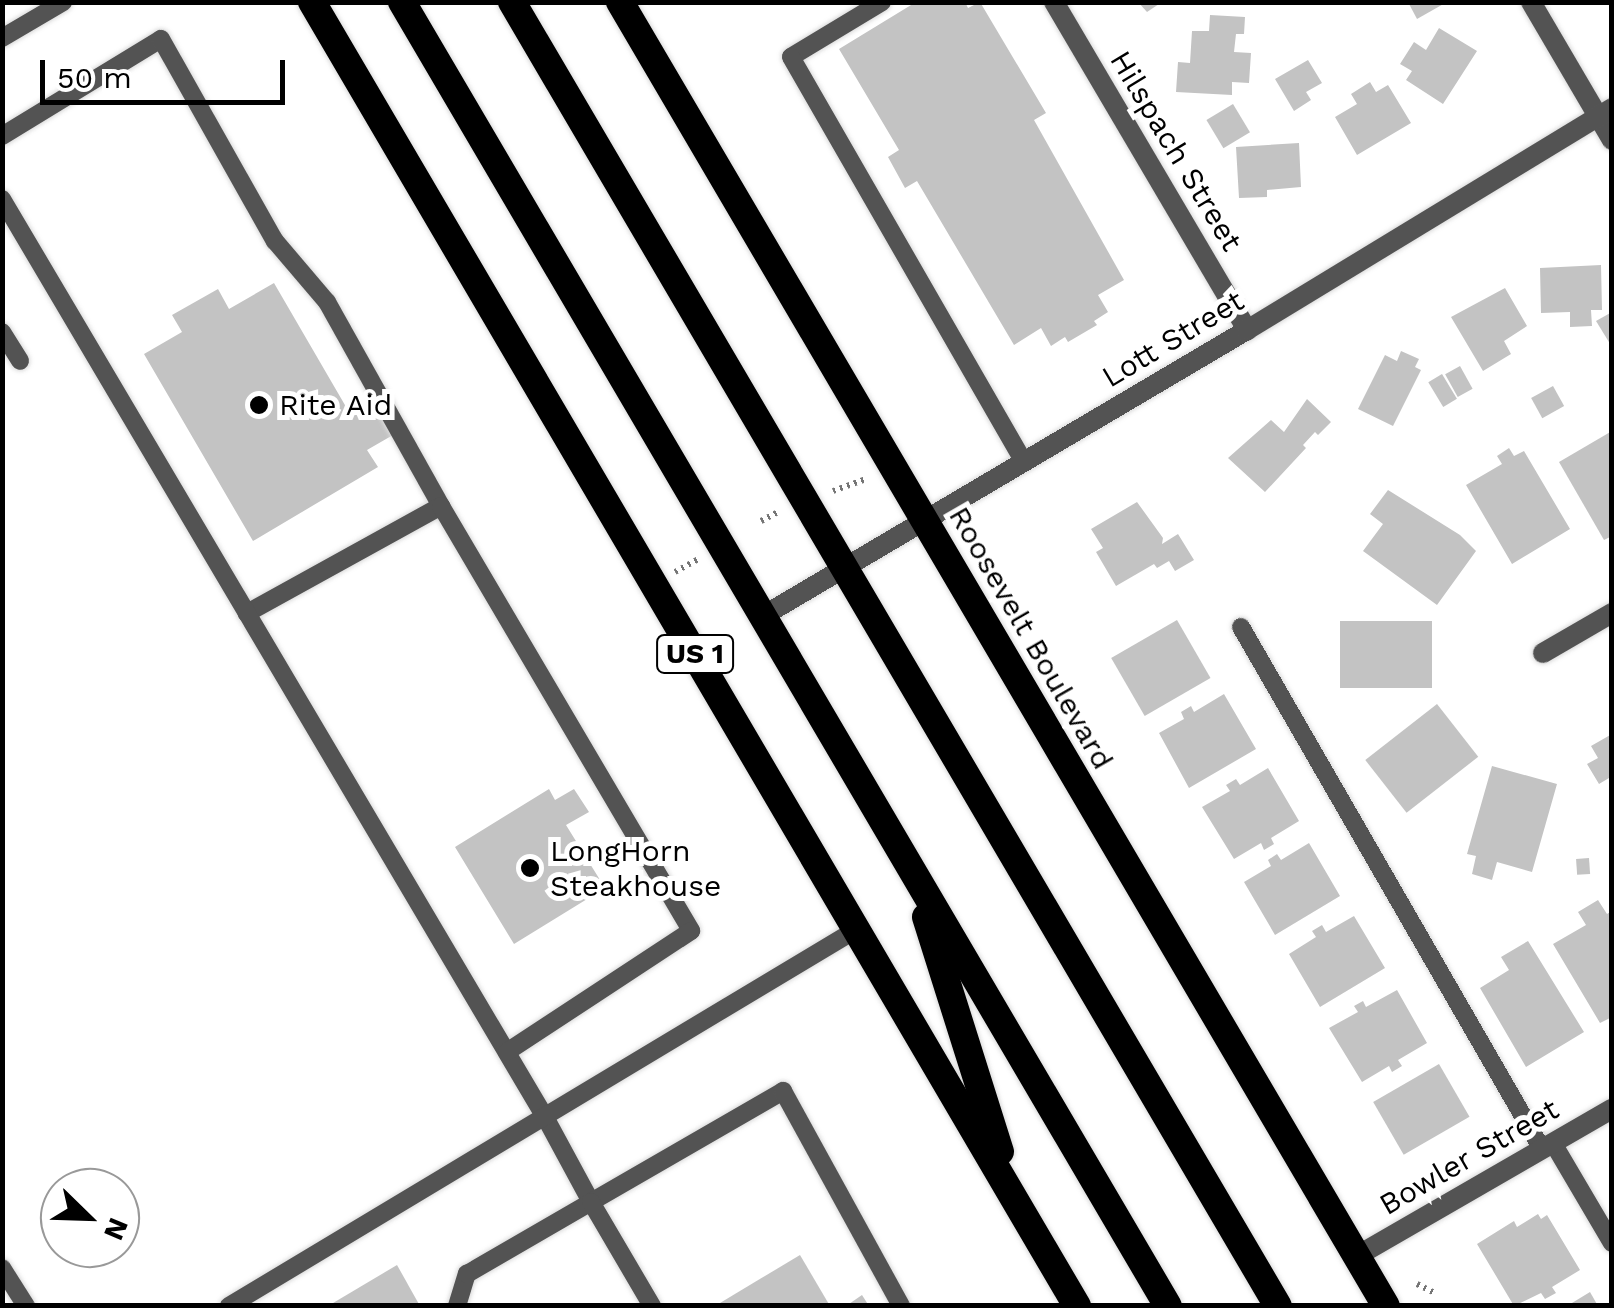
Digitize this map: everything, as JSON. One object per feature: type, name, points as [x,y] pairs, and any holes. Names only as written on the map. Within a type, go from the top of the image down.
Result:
[{"type":"highway","name":"US 1","points":[[312,2],[1077,1306]]},
{"type":"highway","name":"US 1","points":[[402,2],[1168,1306]]},
{"type":"highway","points":[[512,2],[1278,1306]]},
{"type":"highway","name":"Roosevelt Boulevard","points":[[620,2],[1386,1306]]},
{"type":"highway","points":[[910,868],[1016,1202]]},
{"type":"street","name":"Hilspach Street","points":[[1054,2],[1247,330]]},
{"type":"street","points":[[1531,2],[1604,112],[1612,140]]},
{"type":"street","name":"Lott Street","points":[[762,616],[1247,330],[1604,112]]},
{"type":"street","points":[[1543,653],[1612,613]]},
{"type":"street","name":"Bowler Street","points":[[1357,1256],[1612,1109]]},
{"type":"lane","points":[[2,38],[64,2]]},
{"type":"lane","points":[[882,2],[791,57],[1024,462]]},
{"type":"lane","points":[[2,136],[161,40],[275,241],[327,302],[691,931],[507,1052]]},
{"type":"lane","points":[[2,198],[545,1116],[652,1306]]},
{"type":"lane","points":[[2,332],[20,361]]},
{"type":"lane","points":[[247,612],[442,506]]},
{"type":"lane","points":[[1241,627],[1548,1146],[1612,1243]]},
{"type":"lane","points":[[229,1306],[858,929]]},
{"type":"lane","points":[[457,1306],[467,1274],[783,1091],[901,1306]]},
{"type":"lane","points":[[2,1268],[26,1306]]},
{"type":"path","points":[[832,492],[868,478]]},
{"type":"path","points":[[761,521],[781,511]]},
{"type":"path","points":[[674,572],[698,558]]},
{"type":"path","points":[[1416,1284],[1433,1292]]},
{"type":"building","points":[[916,2],[965,2],[968,8],[980,2],[1046,113],[1034,120],[1124,280],[1098,295],[1108,312],[1094,321],[1097,325],[1068,342],[1065,337],[1051,346],[1041,328],[1014,345],[917,181],[905,188],[888,157],[899,150],[839,49]]},
{"type":"building","points":[[1138,2],[1162,2],[1147,12]]},
{"type":"building","points":[[1408,2],[1447,2],[1417,19]]},
{"type":"building","points":[[1210,15],[1245,17],[1244,34],[1236,34],[1234,52],[1251,53],[1249,83],[1232,82],[1232,95],[1176,92],[1178,62],[1190,63],[1192,31],[1209,31]]},
{"type":"building","points":[[1439,28],[1477,51],[1443,104],[1406,80],[1412,71],[1400,64],[1414,42],[1426,50]]},
{"type":"building","points":[[1308,60],[1322,83],[1306,92],[1311,100],[1294,111],[1275,79]]},
{"type":"building","points":[[1370,82],[1376,92],[1388,85],[1411,123],[1357,155],[1335,117],[1357,104],[1351,94]]},
{"type":"building","points":[[1233,104],[1250,132],[1223,148],[1206,120]]},
{"type":"building","points":[[1299,143],[1301,187],[1267,190],[1267,197],[1239,198],[1236,147]]},
{"type":"building","points":[[1601,265],[1602,310],[1591,310],[1592,326],[1570,327],[1570,312],[1541,313],[1540,268]]},
{"type":"building","name":"Rite Aid","points":[[274,283],[349,412],[372,398],[393,435],[367,450],[378,467],[253,541],[144,354],[182,332],[172,315],[218,289],[229,309]]},
{"type":"building","points":[[1505,288],[1527,326],[1504,341],[1511,354],[1483,371],[1451,317]]},
{"type":"building","points":[[1612,312],[1612,347],[1596,321]]},
{"type":"building","points":[[1401,351],[1419,359],[1415,367],[1421,370],[1393,426],[1358,409],[1385,355],[1397,361]]},
{"type":"building","points":[[1460,366],[1473,389],[1458,397],[1445,374]]},
{"type":"building","points":[[1442,374],[1457,399],[1443,407],[1428,382]]},
{"type":"building","points":[[1553,386],[1564,406],[1542,418],[1531,398]]},
{"type":"building","points":[[1307,399],[1331,422],[1318,435],[1315,432],[1303,445],[1306,448],[1265,492],[1228,458],[1271,420],[1284,432]]},
{"type":"building","points":[[1612,431],[1612,536],[1604,540],[1559,462]]},
{"type":"building","points":[[1509,448],[1514,456],[1524,451],[1570,529],[1512,564],[1466,485],[1502,464],[1497,456]]},
{"type":"building","points":[[1388,490],[1460,535],[1476,551],[1437,605],[1363,551],[1383,524],[1370,514]]},
{"type":"building","points":[[1137,502],[1163,538],[1162,544],[1178,534],[1194,560],[1175,571],[1169,561],[1157,568],[1154,564],[1116,586],[1096,552],[1103,548],[1091,529]]},
{"type":"building","points":[[1177,620],[1210,678],[1145,716],[1111,658]]},
{"type":"building","points":[[1340,621],[1432,621],[1432,688],[1340,688]]},
{"type":"building","points":[[1224,694],[1256,749],[1189,788],[1159,733],[1184,719],[1181,712],[1191,706],[1194,712]]},
{"type":"building","points":[[1437,704],[1478,757],[1407,813],[1365,760]]},
{"type":"building","points":[[1612,734],[1612,783],[1609,778],[1599,784],[1587,764],[1598,758],[1591,746]]},
{"type":"building","points":[[1492,766],[1557,784],[1532,872],[1497,862],[1492,880],[1472,874],[1476,856],[1467,854]]},
{"type":"building","points":[[1268,768],[1299,821],[1271,838],[1274,844],[1264,850],[1261,843],[1234,859],[1202,807],[1230,791],[1226,785],[1236,779],[1240,785]]},
{"type":"building","name":"LongHorn Steakhouse","points":[[549,789],[555,800],[574,789],[589,812],[566,825],[605,888],[514,944],[455,847]]},
{"type":"building","points":[[1309,843],[1340,896],[1275,935],[1244,882],[1271,866],[1268,860],[1277,854],[1281,860]]},
{"type":"building","points":[[1589,858],[1590,874],[1577,875],[1576,859]]},
{"type":"building","points":[[1598,900],[1607,914],[1612,911],[1612,1017],[1600,1023],[1553,944],[1586,925],[1578,912]]},
{"type":"building","points":[[1354,916],[1385,968],[1320,1007],[1289,954],[1316,937],[1312,931],[1322,925],[1326,932]]},
{"type":"building","points":[[1528,941],[1584,1032],[1526,1067],[1480,988],[1509,970],[1501,957]]},
{"type":"building","points":[[1397,990],[1427,1043],[1398,1060],[1402,1066],[1392,1072],[1389,1066],[1362,1082],[1329,1028],[1358,1012],[1354,1006],[1363,1001],[1366,1007]]},
{"type":"building","points":[[1439,1064],[1470,1117],[1404,1155],[1373,1102]]},
{"type":"building","points":[[1538,1214],[1541,1219],[1547,1215],[1580,1270],[1552,1287],[1556,1293],[1545,1299],[1541,1293],[1514,1306],[1477,1244],[1514,1221],[1517,1227]]},
{"type":"building","points":[[800,1255],[830,1306],[715,1306]]},
{"type":"building","points":[[397,1265],[420,1306],[328,1306]]},
{"type":"building","points":[[1590,1292],[1598,1306],[1567,1306]]},
{"type":"building","points":[[862,1295],[869,1306],[846,1306]]},
{"type":"place","name":"Rite Aid","points":[[259,405]]},
{"type":"place","name":"LongHorn Steakhouse","points":[[530,868]]}]
